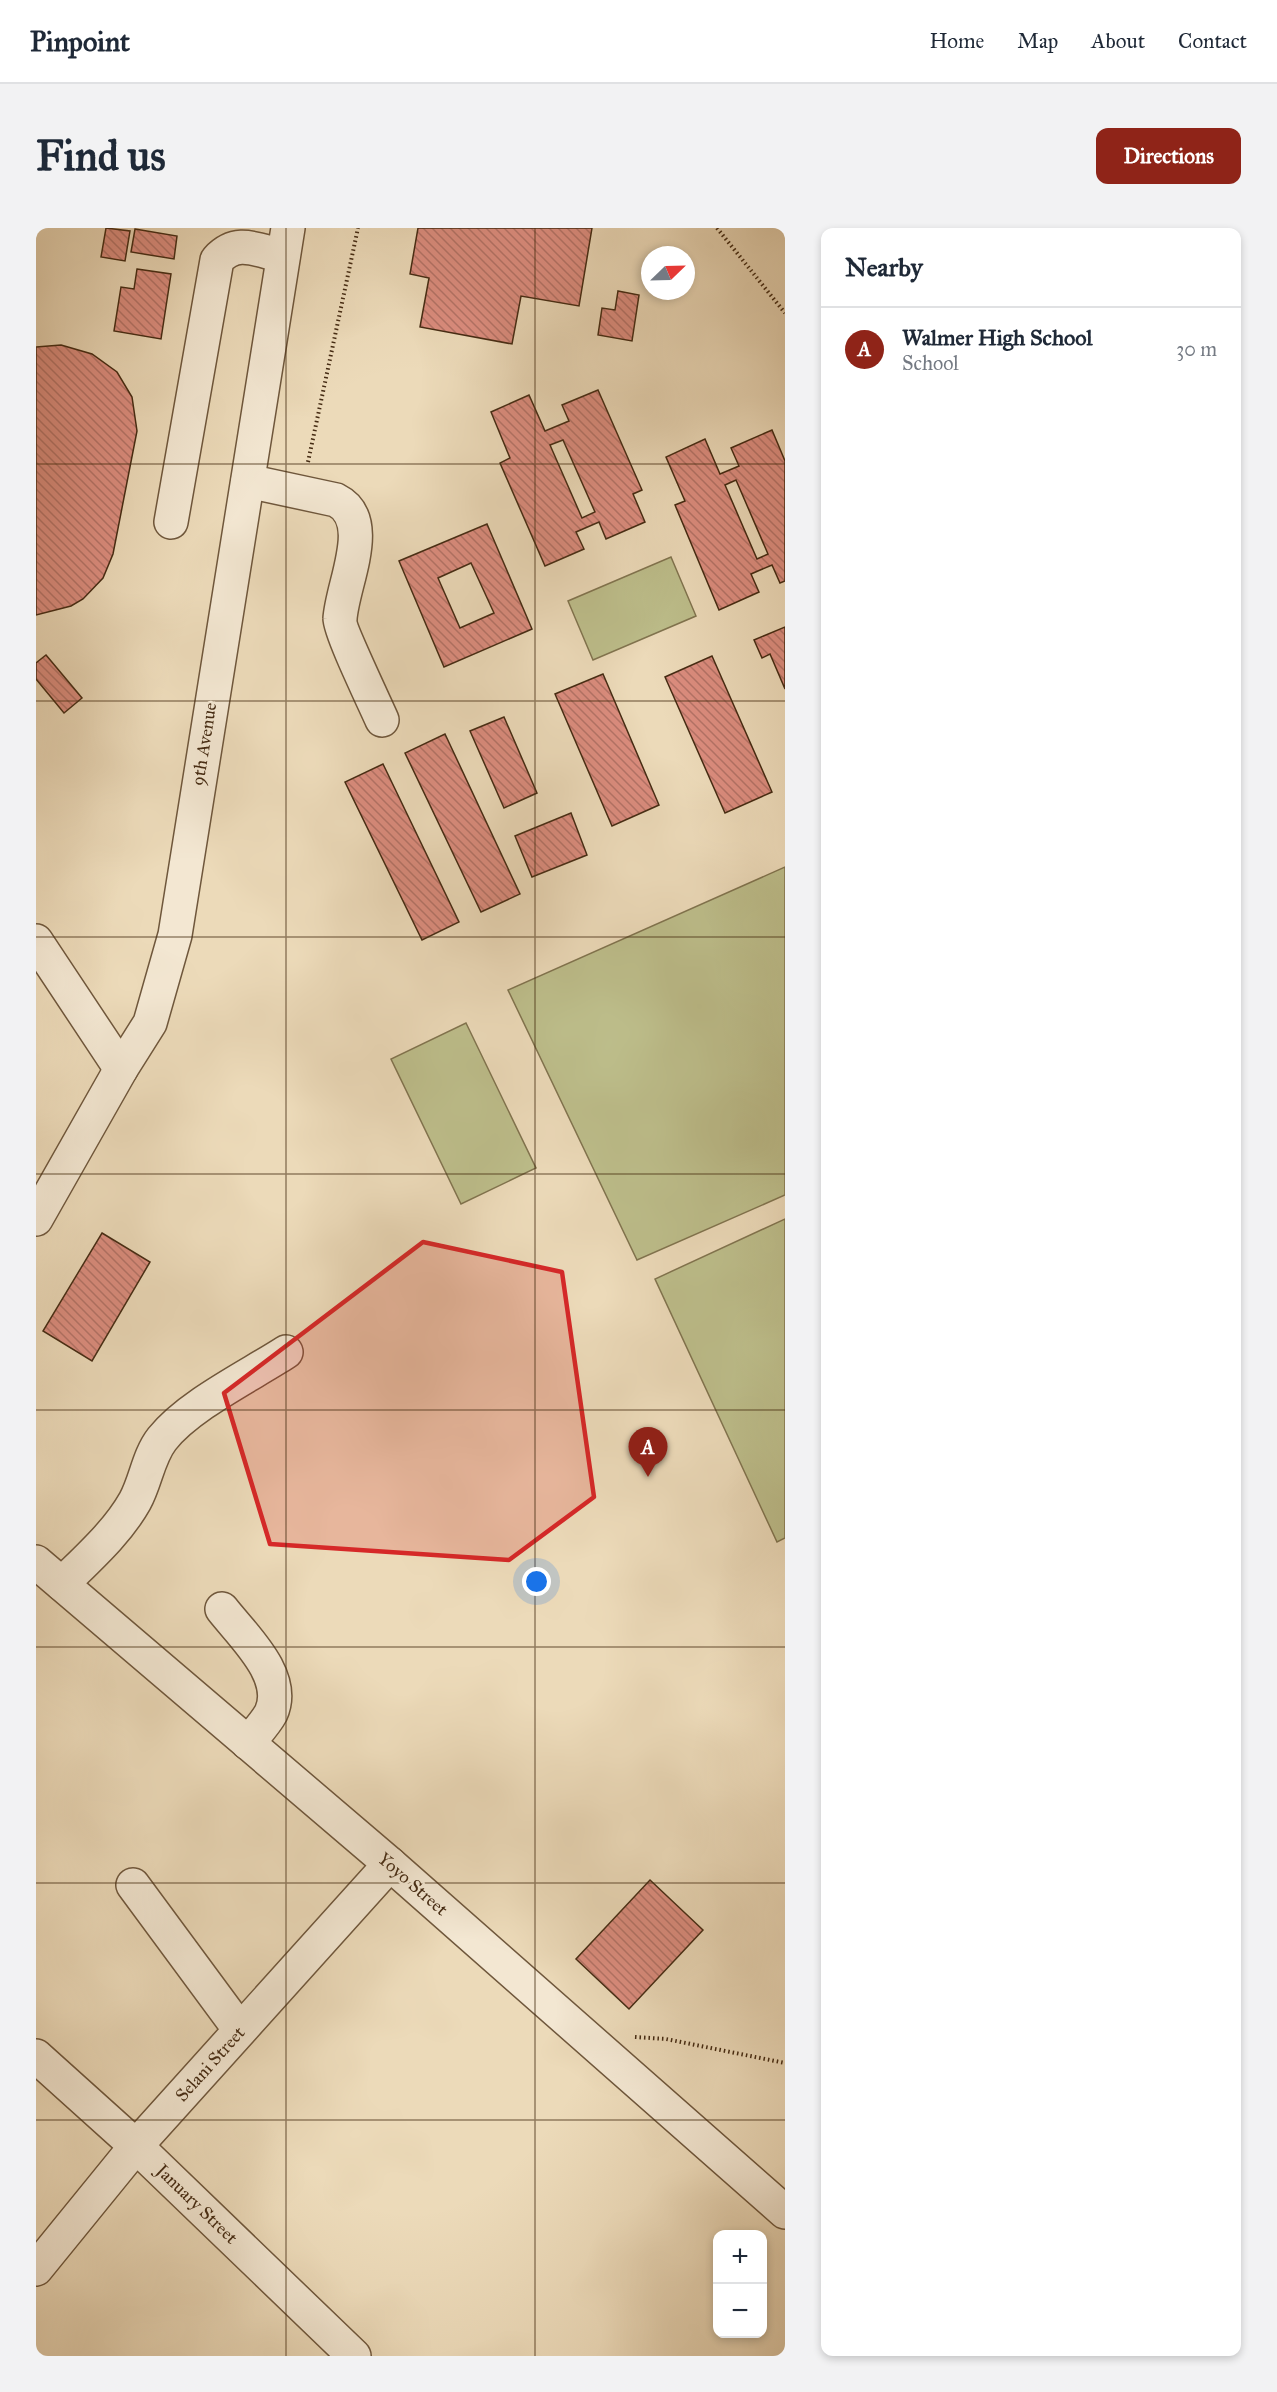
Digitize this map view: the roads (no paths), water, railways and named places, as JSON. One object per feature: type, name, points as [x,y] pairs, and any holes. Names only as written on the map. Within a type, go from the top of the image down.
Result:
[{"type":"street","name":"9th Avenue","points":[[36,1219],[121,1069],[138,1046],[150,1023],[175,935],[201,757],[249,481],[287,238]]},
{"type":"street","points":[[171,522],[217,260],[226,249],[287,238]]},
{"type":"street","points":[[249,481],[336,500],[346,505],[355,520],[356,531],[339,621],[382,720]]},
{"type":"street","points":[[36,941],[121,1069]]},
{"type":"street","points":[[62,1584],[127,1515],[152,1456],[171,1429],[189,1414],[286,1352]]},
{"type":"street","name":"Yoyo Street","points":[[36,1562],[390,1864],[785,2212]]},
{"type":"street","points":[[222,1609],[263,1663],[274,1689],[271,1712],[248,1743]]},
{"type":"street","name":"Selani Street","points":[[36,2268],[136,2146],[390,1864]]},
{"type":"street","points":[[133,1885],[240,2030]]},
{"type":"street","name":"January Street","points":[[36,2056],[136,2146],[354,2356]]},
{"type":"place","name":"Walmer High School","points":[[648,1477]]}]
